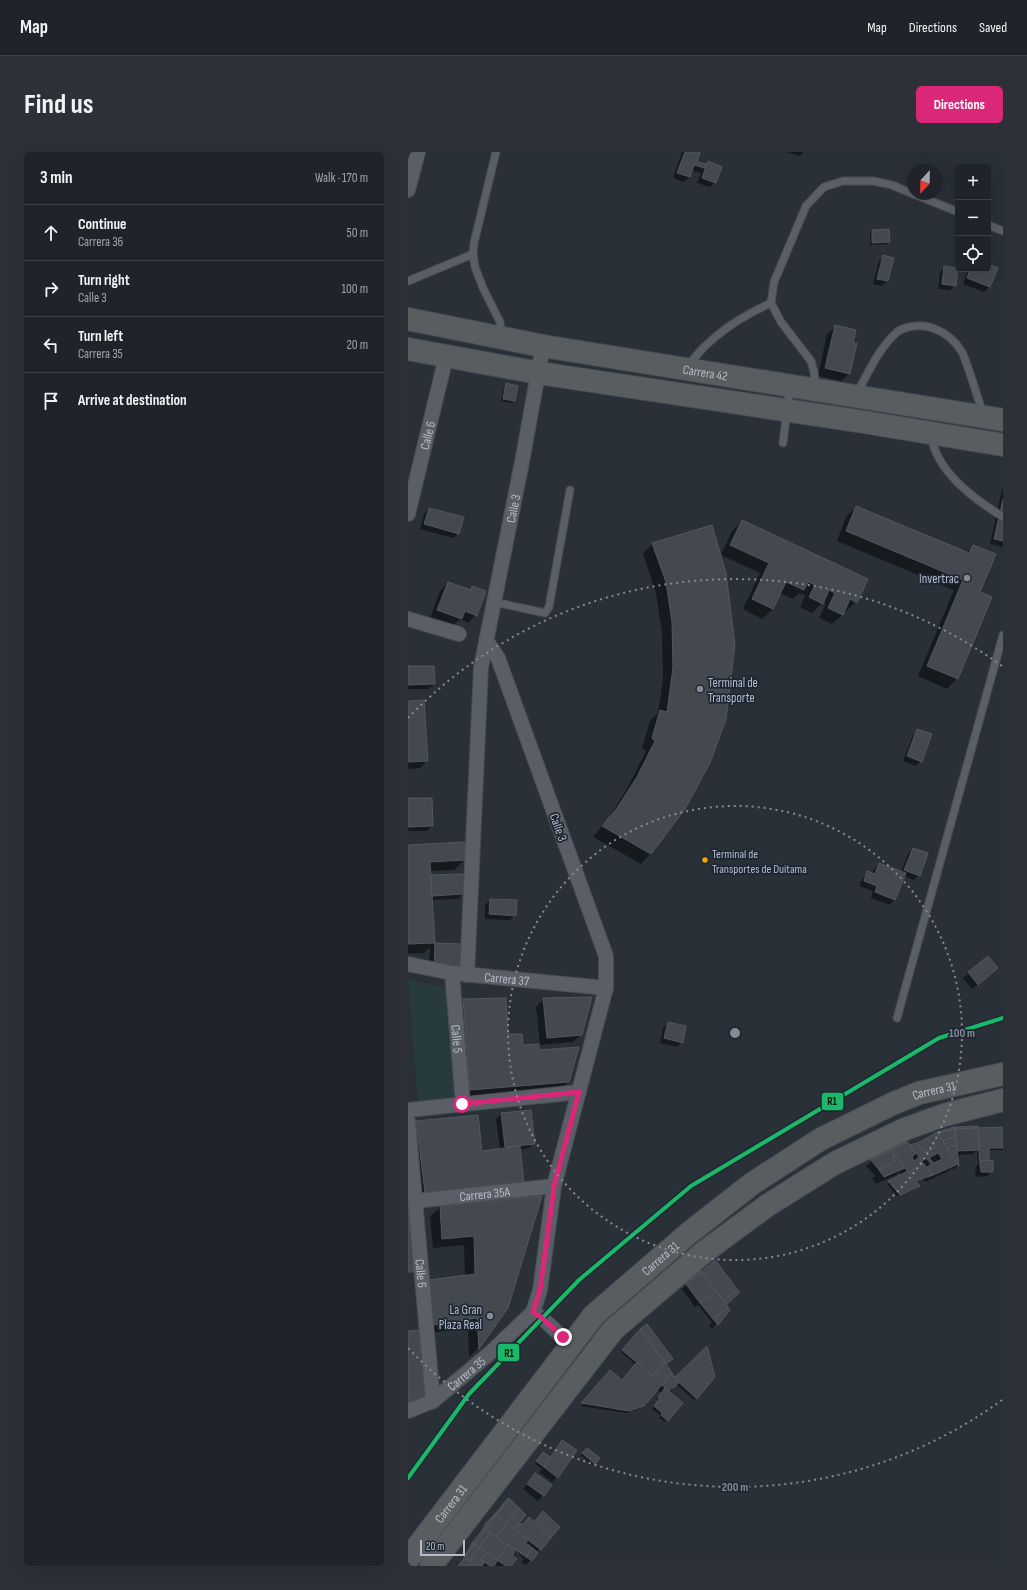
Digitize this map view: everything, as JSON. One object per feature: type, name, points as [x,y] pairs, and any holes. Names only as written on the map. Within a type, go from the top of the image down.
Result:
[{"type":"highway","name":"Carrera 42","points":[[408,320],[543,346],[855,396],[897,415],[931,433],[1003,445]]},
{"type":"highway","name":"Carrera 42","points":[[408,349],[539,373],[786,410],[994,418]]},
{"type":"highway","name":"Carrera 31","points":[[408,1559],[594,1315],[689,1233],[753,1183],[821,1139],[894,1103],[919,1093],[1003,1074]]},
{"type":"highway","name":"Carrera 31","points":[[431,1566],[613,1330],[704,1252],[768,1205],[835,1163],[905,1129],[944,1115],[1003,1100]]},
{"type":"highway","points":[[562,1397],[560,1390],[561,1384],[572,1358],[573,1351],[571,1345]]},
{"type":"street","points":[[408,190],[418,152]]},
{"type":"street","name":"Calle 3","points":[[533,1312],[540,1290],[554,1186],[606,988],[606,956],[498,658],[486,640],[539,373],[543,346]]},
{"type":"street","name":"Calle 6","points":[[408,514],[446,357]]},
{"type":"street","points":[[408,619],[459,634]]},
{"type":"street","points":[[467,975],[481,667],[486,640]]},
{"type":"street","name":"Carrera 37","points":[[408,964],[452,974],[606,988]]},
{"type":"street","name":"Calle 5","points":[[452,974],[462,1104]]},
{"type":"street","points":[[408,1110],[579,1092]]},
{"type":"street","name":"Calle 6","points":[[408,1121],[433,1401]]},
{"type":"street","name":"Carrera 35A","points":[[415,1201],[554,1186]]},
{"type":"street","points":[[533,1312],[542,1318],[571,1345]]},
{"type":"street","name":"Carrera 35","points":[[408,1411],[433,1401],[489,1354],[533,1312]]},
{"type":"lane","points":[[496,152],[472,254],[483,288],[500,322],[502,338]]},
{"type":"lane","points":[[816,390],[811,361],[781,322],[771,303],[774,282],[806,206],[824,187],[843,181],[873,181],[892,185],[907,191]]},
{"type":"lane","points":[[928,200],[955,211]]},
{"type":"lane","points":[[991,226],[1003,231]]},
{"type":"lane","points":[[408,281],[472,254]]},
{"type":"lane","points":[[686,369],[696,354],[708,343],[750,312],[771,303]]},
{"type":"lane","points":[[855,396],[880,353],[898,332],[914,326],[928,326],[942,331],[949,336],[961,352],[994,418]]},
{"type":"lane","points":[[783,443],[790,386]]},
{"type":"lane","points":[[931,433],[933,446],[951,477],[982,504],[1003,517]]},
{"type":"lane","points":[[494,602],[545,613],[549,607],[570,490]]},
{"type":"lane","points":[[897,1018],[1003,634]]},
{"type":"green space","points":[[408,979],[447,988],[457,1100],[418,1103]]},
{"type":"building","points":[[685,152],[700,152],[697,162],[706,164],[705,168],[694,165],[690,177],[677,173]]},
{"type":"building","points":[[708,161],[722,167],[716,183],[702,178]]},
{"type":"building","points":[[889,229],[890,242],[872,243],[872,230]]},
{"type":"building","points":[[883,255],[894,258],[888,281],[877,279]]},
{"type":"building","points":[[991,265],[998,268],[990,287],[967,278],[969,272],[991,272]]},
{"type":"building","points":[[944,266],[955,268],[955,272],[958,272],[956,286],[942,284]]},
{"type":"building","points":[[835,325],[856,330],[853,343],[857,343],[850,374],[825,368]]},
{"type":"building","points":[[506,383],[518,386],[515,401],[503,399]]},
{"type":"building","points":[[1003,499],[1003,541],[994,539]]},
{"type":"building","points":[[856,506],[969,553],[973,545],[996,554],[980,592],[992,597],[958,679],[927,666],[963,580],[846,531]]},
{"type":"building","points":[[429,508],[464,517],[459,534],[424,524]]},
{"type":"building","points":[[742,520],[868,579],[857,603],[850,599],[843,615],[828,608],[835,593],[829,590],[823,604],[809,597],[815,585],[808,582],[804,590],[786,582],[773,609],[752,599],[769,563],[730,545]]},
{"type":"building","name":"Terminal de Transporte","points":[[712,525],[726,573],[735,645],[726,719],[710,763],[685,809],[651,854],[602,826],[617,808],[637,777],[655,741],[652,738],[660,710],[667,712],[673,668],[672,622],[666,582],[652,543]]},
{"type":"building","points":[[448,582],[471,590],[472,586],[486,591],[477,616],[465,611],[462,619],[437,610]]},
{"type":"building","points":[[408,666],[434,666],[435,684],[408,685]]},
{"type":"building","points":[[424,700],[428,761],[408,762],[408,701]]},
{"type":"building","points":[[917,729],[932,734],[922,762],[907,756]]},
{"type":"building","points":[[408,798],[432,798],[433,826],[408,827]]},
{"type":"building","points":[[465,842],[465,860],[430,862],[435,943],[408,944],[408,845]]},
{"type":"building","points":[[913,848],[928,853],[920,876],[904,870]]},
{"type":"building","points":[[879,863],[906,873],[895,900],[875,892],[877,886],[864,881],[867,871],[875,874]]},
{"type":"building","points":[[465,874],[464,894],[432,896],[431,875]]},
{"type":"building","points":[[490,899],[517,900],[516,916],[489,914]]},
{"type":"building","points":[[435,943],[464,944],[463,968],[434,968]]},
{"type":"building","points":[[988,956],[998,968],[978,985],[968,972]]},
{"type":"building","points":[[592,997],[582,1035],[547,1038],[543,998]]},
{"type":"building","points":[[506,998],[508,1034],[522,1034],[523,1045],[539,1044],[539,1050],[579,1047],[569,1082],[470,1090],[463,999]]},
{"type":"building","points":[[668,1022],[686,1026],[683,1043],[664,1038]]},
{"type":"building","points":[[531,1110],[535,1144],[505,1147],[501,1113]]},
{"type":"building","points":[[478,1115],[482,1151],[520,1146],[524,1182],[425,1193],[416,1121]]},
{"type":"building","points":[[978,1126],[978,1128],[955,1129],[954,1127]]},
{"type":"building","points":[[954,1127],[955,1129],[937,1132]]},
{"type":"building","points":[[1003,1127],[1003,1148],[989,1148],[989,1161],[980,1161],[978,1128]]},
{"type":"building","points":[[978,1128],[979,1150],[957,1151],[955,1129]]},
{"type":"building","points":[[955,1129],[955,1136],[943,1141],[938,1133]]},
{"type":"building","points":[[937,1132],[958,1164],[933,1175],[927,1167],[931,1164],[926,1158],[922,1161],[910,1145],[917,1143],[925,1153],[935,1148],[927,1138]],"holes":[[[938,1153],[942,1159],[934,1163],[929,1158]]]},
{"type":"building","points":[[955,1136],[956,1145],[947,1148],[943,1141]]},
{"type":"building","points":[[927,1138],[935,1148],[925,1153],[917,1143]]},
{"type":"building","points":[[906,1140],[907,1142],[890,1150],[897,1144],[898,1145],[901,1142],[903,1143]]},
{"type":"building","points":[[907,1142],[916,1153],[912,1157],[914,1161],[919,1157],[924,1164],[908,1172],[891,1150]]},
{"type":"building","points":[[956,1145],[957,1151],[959,1166],[947,1148]]},
{"type":"building","points":[[889,1149],[891,1150],[871,1160],[870,1159]]},
{"type":"building","points":[[891,1150],[895,1156],[892,1157],[895,1162],[879,1170],[871,1160]]},
{"type":"building","points":[[895,1156],[905,1168],[884,1177],[879,1170],[895,1162],[892,1157]]},
{"type":"building","points":[[993,1160],[993,1172],[981,1172],[980,1161]]},
{"type":"building","points":[[924,1164],[933,1175],[916,1181],[908,1172]]},
{"type":"building","points":[[908,1171],[920,1186],[900,1195],[888,1181]]},
{"type":"building","points":[[542,1196],[508,1308],[479,1349],[477,1318],[433,1325],[429,1280],[475,1274],[474,1236],[442,1239],[440,1206]]},
{"type":"building","points":[[408,1205],[414,1272],[408,1272]]},
{"type":"building","points":[[715,1260],[737,1289],[724,1301],[701,1272]]},
{"type":"building","points":[[700,1271],[701,1272],[686,1284],[685,1283]]},
{"type":"building","points":[[701,1272],[716,1291],[700,1303],[686,1284]]},
{"type":"building","points":[[737,1289],[740,1292],[726,1305],[724,1301]]},
{"type":"building","points":[[716,1291],[728,1307],[713,1319],[700,1303]]},
{"type":"building","points":[[728,1307],[730,1310],[718,1325],[713,1319]]},
{"type":"building","points":[[647,1324],[673,1359],[666,1364],[640,1329]]},
{"type":"building","points":[[640,1329],[665,1362],[653,1376],[622,1350]]},
{"type":"building","points":[[419,1330],[425,1397],[408,1403],[408,1331]]},
{"type":"building","points":[[707,1346],[715,1377],[697,1399],[674,1378]]},
{"type":"building","points":[[637,1362],[653,1376],[665,1362],[672,1373],[644,1406],[629,1411],[581,1403],[610,1370],[622,1380]]},
{"type":"building","points":[[672,1373],[679,1382],[669,1391],[662,1385]]},
{"type":"building","points":[[665,1388],[683,1403],[668,1421],[654,1406],[659,1399],[658,1397]]},
{"type":"building","points":[[562,1440],[577,1450],[558,1478],[544,1467]]},
{"type":"building","points":[[587,1448],[600,1458],[595,1464],[582,1453]]},
{"type":"building","points":[[543,1452],[550,1457],[544,1467],[536,1461]]},
{"type":"building","points":[[535,1473],[552,1485],[544,1496],[527,1484]]},
{"type":"building","points":[[508,1498],[510,1499],[496,1515],[495,1514]]},
{"type":"building","points":[[510,1499],[519,1508],[507,1523],[496,1515]]},
{"type":"building","points":[[519,1508],[526,1515],[514,1529],[507,1523]]},
{"type":"building","points":[[543,1511],[560,1527],[551,1538],[534,1522]]},
{"type":"building","points":[[495,1514],[496,1515],[485,1530],[483,1529],[486,1523]]},
{"type":"building","points":[[496,1515],[507,1523],[496,1537],[485,1530]]},
{"type":"building","points":[[529,1517],[551,1538],[541,1550],[514,1529],[520,1523],[522,1525]]},
{"type":"building","points":[[507,1523],[528,1540],[519,1552],[496,1537]]},
{"type":"building","points":[[483,1529],[485,1530],[474,1545],[472,1543]]},
{"type":"building","points":[[485,1530],[490,1533],[479,1548],[474,1545]]},
{"type":"building","points":[[490,1533],[508,1545],[497,1560],[479,1548]]},
{"type":"building","points":[[472,1543],[474,1545],[465,1557],[466,1553]]},
{"type":"building","points":[[527,1544],[532,1548],[526,1557],[520,1553]]},
{"type":"building","points":[[474,1545],[479,1548],[470,1561],[465,1557]]},
{"type":"building","points":[[508,1545],[516,1550],[512,1556],[517,1559],[511,1566],[506,1566],[497,1560]]},
{"type":"building","points":[[479,1548],[486,1552],[477,1565],[470,1561]]},
{"type":"building","points":[[532,1548],[538,1553],[532,1561],[526,1557]]},
{"type":"building","points":[[486,1552],[498,1560],[494,1566],[490,1566],[481,1560]]},
{"type":"building","points":[[465,1557],[470,1561],[478,1566],[458,1566]]},
{"type":"building","points":[[481,1560],[485,1562],[482,1566],[478,1566],[477,1565]]},
{"type":"transit line","name":"R1","points":[[408,1478],[469,1394],[579,1280],[691,1186],[939,1038],[1003,1018]]},
{"type":"place","name":"Invertrac","points":[[967,578]]},
{"type":"place","name":"Terminal de Transporte","points":[[700,689]]},
{"type":"place","name":"Terminal de Transportes de Duitama","points":[[705,860]]},
{"type":"place","name":"La Gran Plaza Real","points":[[490,1316]]},
{"type":"route","points":[[462,1104],[579,1092],[554,1186],[540,1290],[533,1312],[563,1337]]}]
